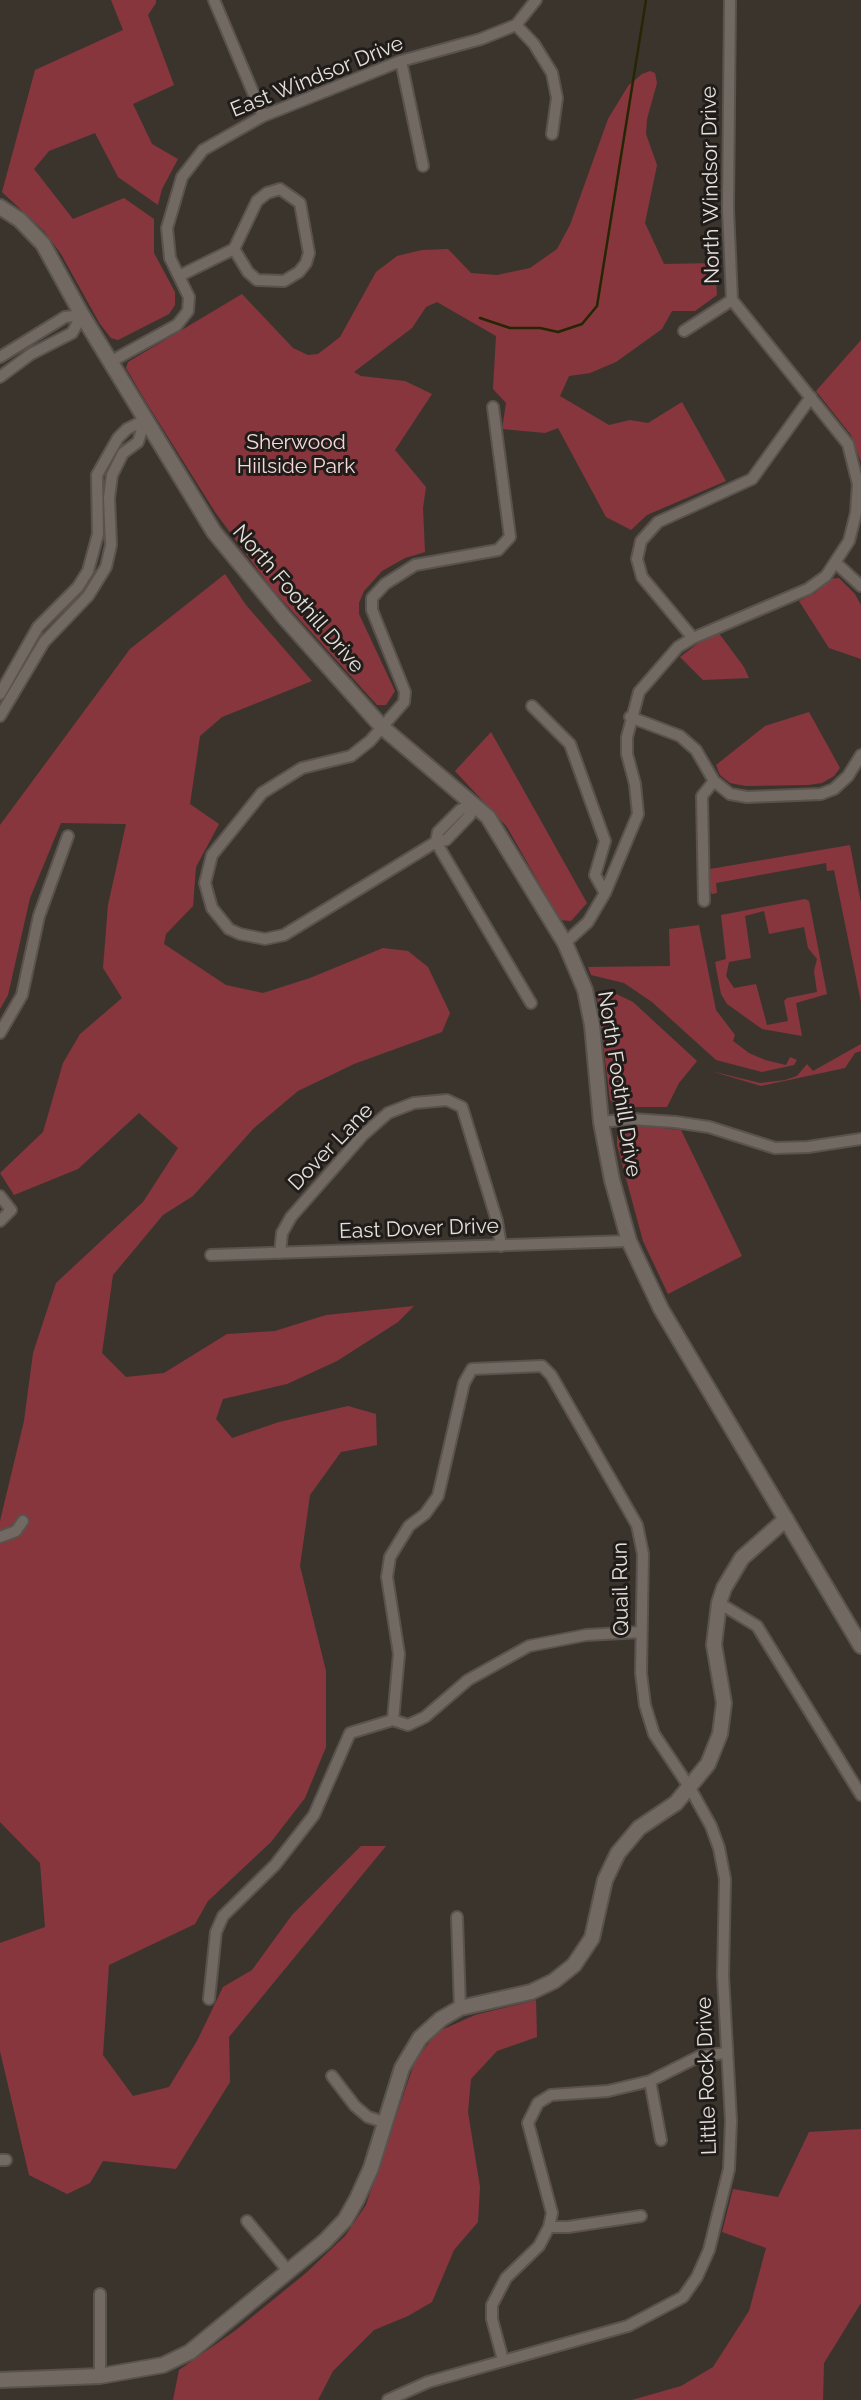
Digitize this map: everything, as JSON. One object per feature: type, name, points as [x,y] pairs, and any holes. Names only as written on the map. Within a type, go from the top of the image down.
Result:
[{"type":"street","points":[[214,0],[263,116]]},
{"type":"street","name":"East Windsor Drive","points":[[110,362],[184,319],[189,297],[170,258],[167,228],[182,177],[192,162],[215,141],[263,116],[401,61],[481,39],[516,25],[536,0]]},
{"type":"street","name":"North Windsor Drive","points":[[565,943],[588,922],[605,893],[638,814],[635,784],[627,754],[630,717],[639,692],[678,647],[693,638],[808,589],[826,576],[849,541],[859,484],[848,444],[732,300],[728,209],[730,0]]},
{"type":"street","points":[[516,25],[534,44],[552,73],[557,99],[552,134]]},
{"type":"street","points":[[401,61],[424,166]]},
{"type":"street","points":[[179,276],[234,249],[257,201],[267,193],[281,190],[300,203],[309,253],[299,272],[284,281],[257,280],[234,249]]},
{"type":"street","name":"North Foothill Drive","points":[[0,207],[20,220],[43,244],[82,315],[214,532],[284,617],[382,727],[488,817],[565,943],[585,990],[592,1025],[601,1122],[612,1180],[629,1241],[660,1309],[859,1637]]},
{"type":"street","points":[[684,331],[732,300]]},
{"type":"street","points":[[0,357],[65,317],[82,315]]},
{"type":"street","points":[[0,377],[22,359],[72,333],[82,315]]},
{"type":"street","points":[[693,638],[642,577],[637,559],[641,541],[659,522],[752,480],[811,397]]},
{"type":"street","points":[[472,803],[470,815],[446,840],[436,842],[284,935],[252,937],[229,929],[212,908],[207,895],[207,868],[212,855],[272,784],[302,768],[336,758],[382,727],[404,702],[405,692],[372,610],[372,598],[385,584],[415,565],[498,550],[510,537],[493,407]]},
{"type":"street","points":[[0,694],[38,627],[78,586],[94,558],[99,534],[97,475],[109,450],[127,429],[145,420]]},
{"type":"street","points":[[0,716],[55,629],[88,596],[106,567],[111,534],[109,489],[120,458],[138,442],[145,420]]},
{"type":"street","points":[[109,450],[120,458]]},
{"type":"street","points":[[836,563],[861,586]]},
{"type":"street","points":[[24,650],[36,658]]},
{"type":"street","points":[[532,706],[569,744],[605,841],[595,875],[605,893]]},
{"type":"street","points":[[630,717],[680,737],[696,750],[714,781],[730,793],[747,797],[821,794],[834,789],[848,776],[861,755]]},
{"type":"street","points":[[704,901],[702,796],[714,781]]},
{"type":"street","points":[[0,1033],[22,995],[39,916],[68,836]]},
{"type":"street","points":[[436,842],[531,1003]]},
{"type":"street","name":"Dover Lane","points":[[280,1253],[282,1233],[292,1217],[363,1135],[388,1113],[414,1103],[447,1100],[462,1107],[497,1221],[501,1246]]},
{"type":"street","points":[[601,1122],[632,1119],[675,1122],[709,1128],[775,1147],[808,1147],[861,1139]]},
{"type":"street","points":[[0,1196],[11,1210],[0,1221]]},
{"type":"street","name":"East Dover Drive","points":[[211,1255],[629,1241]]},
{"type":"street","name":"Quail Run","points":[[393,1720],[399,1654],[387,1577],[390,1556],[409,1526],[425,1514],[438,1496],[464,1383],[472,1369],[538,1366],[551,1375],[637,1525],[643,1554],[643,1695],[654,1734],[690,1788]]},
{"type":"street","points":[[0,2379],[100,2376],[163,2365],[190,2352],[289,2272],[345,2220],[371,2168],[409,2053],[428,2029],[460,2008],[531,1992],[565,1973],[580,1958],[592,1938],[606,1880],[618,1853],[639,1828],[676,1803],[708,1763],[720,1734],[724,1703],[714,1645],[719,1603],[729,1578],[742,1558],[786,1520]]},
{"type":"street","points":[[0,1537],[16,1531],[23,1521]]},
{"type":"street","points":[[719,1603],[757,1626],[861,1795]]},
{"type":"street","points":[[209,1999],[216,1932],[223,1916],[275,1865],[313,1815],[351,1733],[393,1720],[408,1724],[425,1717],[468,1680],[529,1646],[586,1635],[641,1632]]},
{"type":"street","name":"Little Rock Drive","points":[[388,2400],[428,2382],[628,2326],[683,2297],[697,2277],[709,2249],[729,2169],[731,2121],[726,2053],[724,1878],[711,1826],[690,1788]]},
{"type":"street","points":[[457,1917],[460,2008]]},
{"type":"street","points":[[503,2360],[492,2319],[492,2305],[497,2290],[525,2262],[549,2227],[552,2213],[549,2195],[530,2140],[528,2123],[538,2103],[551,2095],[608,2091],[650,2081],[700,2056],[726,2053]]},
{"type":"street","points":[[332,2076],[355,2106],[368,2116],[384,2122]]},
{"type":"street","points":[[650,2081],[661,2140]]},
{"type":"street","points":[[549,2227],[568,2228],[641,2216]]},
{"type":"street","points":[[247,2221],[289,2272]]},
{"type":"street","points":[[100,2294],[100,2376]]},
{"type":"green space","points":[[111,0],[156,0],[148,15],[174,85],[133,104],[152,144],[178,159],[162,189],[158,205],[118,177],[95,133],[49,151],[34,169],[73,219],[124,198],[154,219],[154,253],[175,292],[175,305],[169,314],[118,340],[111,338],[100,324],[61,254],[44,231],[2,192],[35,70],[123,30]]},
{"type":"green space","name":"Sherwood Hiilside Park","points":[[650,71],[655,73],[657,83],[647,119],[646,134],[657,165],[645,223],[664,264],[715,263],[717,295],[695,311],[672,311],[662,329],[616,362],[590,373],[569,376],[560,396],[609,425],[630,420],[648,423],[682,402],[726,481],[647,515],[631,530],[606,517],[558,428],[545,433],[502,429],[506,403],[493,389],[496,336],[437,302],[426,307],[412,328],[354,372],[361,376],[405,381],[432,394],[395,450],[426,487],[423,508],[425,552],[405,558],[382,571],[364,591],[359,603],[359,614],[395,691],[386,705],[377,705],[272,589],[215,512],[126,368],[128,362],[242,294],[293,348],[308,355],[318,354],[340,337],[376,272],[397,256],[422,250],[448,249],[471,273],[497,275],[530,268],[557,249],[570,225],[608,119],[628,86]]},
{"type":"green space","points":[[861,340],[861,462],[851,435],[816,391]]},
{"type":"green space","points":[[225,574],[246,605],[312,681],[222,717],[200,736],[190,804],[219,824],[196,867],[193,906],[166,934],[164,944],[226,985],[263,993],[310,978],[383,948],[408,951],[428,967],[450,1013],[442,1032],[354,1064],[298,1091],[254,1128],[193,1196],[163,1215],[113,1275],[102,1353],[126,1377],[164,1373],[227,1334],[275,1331],[326,1315],[414,1306],[398,1322],[337,1361],[287,1384],[223,1399],[216,1419],[232,1438],[279,1422],[348,1406],[376,1414],[377,1445],[341,1452],[310,1495],[300,1566],[326,1671],[326,1747],[305,1798],[271,1842],[208,1901],[195,1924],[109,1965],[103,2055],[133,2096],[169,2087],[197,2041],[223,1987],[252,1970],[292,1915],[361,1846],[386,1846],[229,2037],[230,2082],[176,2169],[103,2161],[90,2183],[67,2194],[29,2175],[0,2051],[0,1943],[45,1927],[40,1863],[0,1822],[0,1521],[24,1421],[33,1353],[56,1283],[143,1202],[178,1148],[139,1113],[78,1169],[14,1195],[0,1173],[43,1132],[63,1063],[80,1034],[122,998],[103,968],[108,905],[126,824],[61,823],[30,898],[8,995],[0,1009],[0,825],[130,649]]},
{"type":"green space","points":[[839,578],[855,594],[861,605],[861,659],[829,648],[799,601],[815,593],[830,579]]},
{"type":"green space","points":[[718,632],[749,678],[703,680],[680,657]]},
{"type":"green space","points":[[809,712],[840,768],[834,776],[822,783],[808,785],[746,786],[730,783],[720,775],[716,765],[765,726]]},
{"type":"green space","points":[[491,732],[587,903],[571,921],[560,920],[507,827],[455,771]]},
{"type":"green space","points":[[850,845],[861,903],[861,1002],[834,870],[827,871],[826,863],[716,883],[717,893],[712,894],[710,890],[710,869]]},
{"type":"green space","points":[[805,899],[809,901],[827,994],[796,1003],[802,1036],[762,1029],[727,1004],[721,994],[715,962],[726,959],[721,915]],"holes":[[[764,911],[769,934],[804,927],[808,948],[817,959],[814,971],[817,992],[787,998],[784,1001],[788,1021],[767,1025],[756,984],[734,988],[726,976],[729,962],[751,958],[745,916]]]},
{"type":"green space","points":[[699,925],[716,1010],[735,1035],[733,1041],[749,1053],[765,1060],[786,1065],[790,1057],[797,1060],[794,1065],[762,1072],[716,1060],[652,1002],[624,983],[591,975],[588,967],[670,966],[669,929]]},
{"type":"green space","points":[[610,991],[633,1002],[697,1061],[679,1083],[667,1107],[620,1107],[610,1100],[597,996]]},
{"type":"green space","points":[[861,1044],[861,1051],[855,1053],[845,1068],[761,1086],[711,1071],[760,1083],[785,1080],[797,1076],[807,1064],[813,1071]]},
{"type":"green space","points":[[633,1125],[681,1130],[742,1256],[668,1294],[643,1241],[617,1145],[617,1135]]},
{"type":"green space","points":[[536,2000],[537,2037],[497,2051],[471,2079],[468,2112],[480,2187],[478,2222],[454,2250],[432,2302],[408,2316],[374,2330],[333,2371],[318,2400],[173,2400],[179,2370],[236,2330],[306,2273],[345,2236],[366,2205],[415,2061],[437,2032],[475,2015]]},
{"type":"green space","points":[[861,2129],[861,2303],[824,2363],[823,2400],[632,2400],[681,2386],[713,2367],[749,2311],[766,2248],[722,2232],[733,2189],[778,2197],[809,2132]]},
{"type":"waterway","points":[[480,318],[510,328],[540,328],[558,332],[582,324],[597,306],[646,0]]}]
